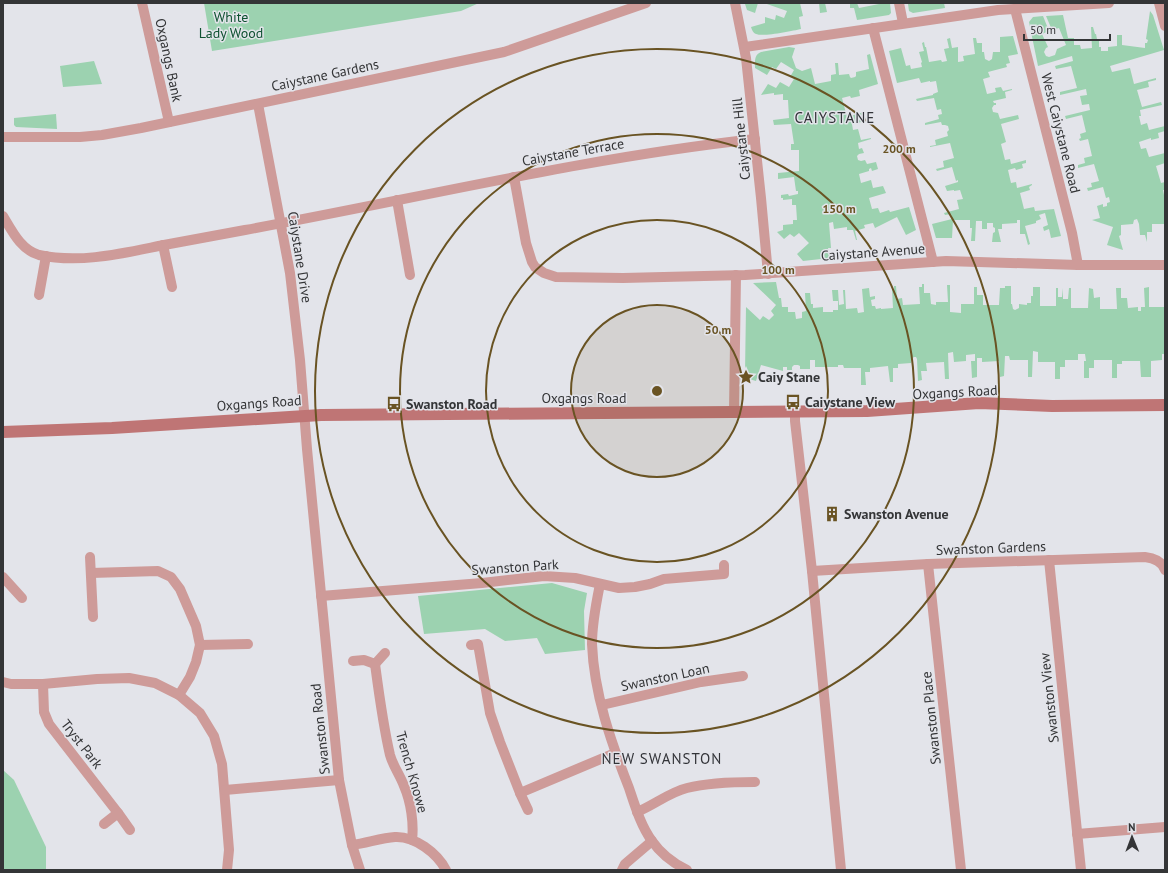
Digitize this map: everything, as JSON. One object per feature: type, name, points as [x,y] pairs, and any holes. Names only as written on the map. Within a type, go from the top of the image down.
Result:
[{"type":"main road","name":"Oxgangs Road","points":[[3,432],[119,428],[304,415],[867,411],[979,403],[1052,406],[1165,405]]},
{"type":"street","name":"Oxgangs Bank","points":[[142,3],[169,122]]},
{"type":"street","name":"Caiystane Gardens","points":[[3,137],[87,137],[258,104],[504,52],[646,3]]},
{"type":"street","name":"Caiystane Hill","points":[[735,3],[745,47],[768,274]]},
{"type":"street","points":[[899,3],[903,24]]},
{"type":"street","points":[[745,47],[1043,5],[1109,3]]},
{"type":"street","points":[[1159,3],[1165,26]]},
{"type":"street","name":"West Caiystane Road","points":[[1015,9],[1072,233],[1078,265]]},
{"type":"street","points":[[873,28],[933,262]]},
{"type":"street","name":"Caiystane Drive","points":[[258,104],[289,267],[304,415]]},
{"type":"street","name":"Caiystane Terrace","points":[[3,216],[24,247],[37,254],[68,257],[104,256],[280,224],[514,177],[615,159],[755,139]]},
{"type":"street","name":"Caiystane Avenue","points":[[514,177],[518,204],[528,251],[532,262],[535,267],[544,273],[556,277],[685,277],[768,274],[933,262],[972,261],[1078,265],[1165,264]]},
{"type":"street","points":[[397,200],[410,275]]},
{"type":"street","points":[[163,245],[172,287]]},
{"type":"street","points":[[39,295],[46,256]]},
{"type":"street","points":[[734,412],[736,275]]},
{"type":"street","points":[[795,412],[841,870]]},
{"type":"street","name":"Swanston Road","points":[[304,415],[339,780],[352,845],[360,870]]},
{"type":"street","points":[[90,557],[93,617]]},
{"type":"street","name":"Swanston Gardens","points":[[812,571],[928,564],[1152,557],[1160,562],[1165,570]]},
{"type":"street","name":"Swanston View","points":[[1049,560],[1081,870]]},
{"type":"street","name":"Swanston Place","points":[[928,564],[961,870]]},
{"type":"street","name":"Swanston Park","points":[[321,596],[482,583],[544,576],[575,578],[618,588],[650,584],[664,579],[724,574],[724,565]]},
{"type":"street","points":[[91,573],[158,571],[171,577],[180,589],[196,626],[200,645],[196,662],[190,677],[179,695]]},
{"type":"street","points":[[4,581],[22,598]]},
{"type":"street","points":[[600,584],[593,619],[592,644],[595,674],[615,753],[637,812],[652,841],[666,857],[687,870]]},
{"type":"street","points":[[200,645],[248,644]]},
{"type":"street","points":[[471,644],[478,644],[490,713],[520,793],[528,810]]},
{"type":"street","points":[[353,662],[364,660],[375,664],[385,653]]},
{"type":"street","name":"Trench Knowe","points":[[375,664],[390,757],[405,786],[411,811],[413,830],[412,840]]},
{"type":"street","points":[[3,682],[11,684],[43,684],[97,679],[129,678],[155,683],[179,695],[200,714],[214,736],[222,764],[229,850],[227,870]]},
{"type":"street","name":"Swanston Loan","points":[[602,705],[701,682],[737,680]]},
{"type":"street","name":"Tryst Park","points":[[43,684],[44,712],[49,724],[130,830]]},
{"type":"street","points":[[520,793],[615,753]]},
{"type":"street","points":[[225,790],[339,780]]},
{"type":"street","points":[[637,812],[687,788],[750,785]]},
{"type":"street","points":[[104,824],[118,813]]},
{"type":"street","points":[[1077,834],[1165,827]]},
{"type":"street","points":[[352,845],[397,837],[412,840],[429,850],[441,861],[446,870]]},
{"type":"street","points":[[622,870],[625,864],[652,841]]},
{"type":"green space","name":"White Lady Wood","points":[[204,3],[479,3],[461,11],[212,51]]},
{"type":"green space","points":[[758,3],[755,13],[747,10],[745,4]]},
{"type":"green space","points":[[764,3],[800,3],[803,16],[799,17],[801,29],[771,34],[755,34],[751,27],[765,23],[765,17],[775,20],[776,15],[784,18],[787,11]]},
{"type":"green space","points":[[819,3],[825,3],[827,12],[820,13]]},
{"type":"green space","points":[[850,3],[857,3],[859,8],[890,3],[891,13],[889,15],[857,20],[854,8],[850,8]]},
{"type":"green space","points":[[944,3],[945,8],[913,13],[909,11],[908,4]]},
{"type":"green space","points":[[1150,11],[1153,15],[1164,50],[1110,66],[1112,72],[1130,68],[1134,84],[1156,78],[1156,80],[1148,82],[1149,87],[1137,90],[1142,107],[1161,102],[1162,105],[1140,110],[1141,116],[1139,116],[1141,125],[1147,123],[1149,130],[1165,126],[1165,131],[1158,133],[1159,138],[1151,140],[1151,138],[1139,142],[1141,149],[1146,148],[1149,157],[1165,153],[1165,163],[1156,166],[1161,183],[1165,182],[1165,190],[1163,190],[1165,195],[1165,224],[1152,224],[1152,232],[1147,232],[1147,242],[1145,235],[1140,235],[1137,219],[1134,220],[1133,224],[1121,225],[1121,235],[1119,236],[1123,250],[1107,245],[1113,227],[1092,220],[1100,218],[1097,206],[1103,204],[1103,207],[1107,206],[1107,203],[1110,202],[1109,197],[1106,198],[1103,187],[1088,191],[1087,188],[1092,187],[1091,183],[1099,181],[1094,164],[1078,168],[1078,165],[1085,163],[1084,158],[1092,156],[1088,139],[1080,141],[1079,139],[1081,138],[1080,134],[1086,132],[1082,115],[1066,119],[1065,116],[1090,110],[1089,104],[1082,105],[1080,96],[1087,95],[1086,89],[1060,95],[1060,92],[1077,88],[1071,66],[1056,69],[1055,66],[1073,61],[1072,56],[1038,66],[1029,22],[1033,17],[1043,16],[1049,31],[1042,34],[1048,47],[1044,52],[1046,56],[1049,57],[1055,55],[1057,49],[1066,45],[1059,28],[1052,30],[1046,16],[1063,15],[1068,38],[1074,38],[1074,45],[1080,45],[1081,49],[1092,48],[1091,27],[1093,27],[1097,39],[1099,39],[1099,47],[1101,47],[1101,51],[1108,51],[1108,47],[1117,46],[1117,35],[1122,35],[1122,45],[1145,48],[1145,43],[1147,43],[1148,40],[1146,39]]},
{"type":"green space","points":[[1013,36],[1018,54],[1008,56],[1010,63],[1006,64],[1007,67],[988,72],[990,77],[983,79],[987,94],[996,92],[995,88],[1001,87],[1003,91],[1012,89],[1005,92],[1006,98],[993,101],[996,105],[992,108],[993,112],[998,113],[1000,119],[1018,115],[1019,119],[1001,124],[1006,142],[1001,144],[1005,160],[1010,159],[1011,164],[1026,160],[1026,163],[1022,164],[1023,168],[1008,170],[1011,183],[1016,182],[1017,188],[1032,184],[1029,187],[1030,190],[1020,193],[1024,209],[1034,207],[1035,211],[1054,209],[1061,236],[1051,238],[1049,229],[1044,231],[1043,227],[1048,225],[1045,213],[1039,215],[1041,219],[1036,221],[1036,223],[1025,226],[1030,244],[1028,245],[1025,234],[1020,234],[1020,220],[1017,220],[1017,223],[1002,224],[1002,229],[998,229],[1001,242],[992,242],[993,233],[995,232],[993,223],[987,223],[987,229],[982,229],[982,221],[976,221],[975,241],[971,241],[972,228],[970,228],[970,220],[953,220],[952,238],[936,238],[932,224],[952,219],[951,214],[945,215],[944,213],[959,209],[957,200],[963,199],[960,190],[947,191],[945,186],[958,182],[958,180],[956,181],[952,167],[937,171],[936,169],[944,167],[943,161],[954,158],[950,143],[930,147],[936,145],[935,140],[948,136],[948,126],[942,125],[941,122],[925,125],[925,123],[939,119],[938,115],[942,114],[941,109],[937,110],[934,98],[917,101],[916,99],[933,95],[938,92],[936,81],[921,83],[919,78],[897,83],[889,51],[901,48],[906,66],[910,65],[911,69],[922,67],[919,52],[924,51],[922,43],[924,42],[926,47],[929,62],[941,60],[942,62],[947,61],[944,49],[949,48],[947,39],[950,38],[952,48],[958,47],[958,62],[964,61],[963,56],[975,54],[973,38],[976,38],[977,43],[982,43],[982,52],[984,52],[985,59],[989,61],[992,59],[993,52],[1000,52],[1000,37]]},
{"type":"green space","points":[[789,47],[795,48],[792,57],[796,68],[802,71],[811,68],[815,84],[831,81],[831,75],[836,74],[835,63],[838,63],[839,75],[849,74],[851,78],[855,77],[856,72],[869,69],[867,55],[870,54],[878,84],[859,90],[860,96],[842,98],[847,117],[864,112],[866,121],[852,124],[853,130],[858,129],[861,140],[871,138],[858,143],[859,149],[862,148],[864,153],[857,156],[858,160],[865,160],[867,164],[876,162],[878,169],[872,171],[871,168],[869,171],[859,174],[861,183],[871,180],[873,188],[883,186],[886,193],[869,198],[872,209],[878,208],[880,213],[909,207],[916,230],[906,235],[897,217],[875,228],[873,223],[864,225],[865,228],[855,231],[856,240],[853,230],[847,230],[847,227],[834,229],[833,222],[829,223],[831,248],[828,248],[830,258],[803,261],[797,254],[809,243],[799,233],[794,237],[790,234],[784,239],[777,232],[783,230],[783,225],[793,224],[793,220],[797,220],[796,205],[792,205],[792,199],[783,200],[783,198],[781,198],[781,195],[788,194],[789,196],[798,194],[798,191],[796,191],[794,177],[778,179],[778,173],[799,171],[799,150],[791,150],[791,144],[794,144],[791,124],[774,125],[773,120],[789,118],[788,100],[783,100],[783,94],[774,95],[774,93],[761,95],[768,84],[776,88],[780,82],[789,87],[794,79],[790,77],[794,70],[781,62],[776,69],[772,67],[767,75],[755,68],[755,61],[757,55],[761,52]]},
{"type":"green space","points":[[94,61],[102,84],[63,87],[60,66]]},
{"type":"green space","points":[[56,114],[57,129],[16,127],[14,125],[14,118]]},
{"type":"green space","points":[[776,282],[782,307],[788,307],[788,312],[795,312],[796,319],[802,318],[802,312],[806,311],[805,293],[810,293],[813,308],[823,307],[823,312],[833,312],[833,310],[838,310],[838,301],[833,301],[832,290],[838,290],[839,305],[844,304],[843,290],[845,290],[846,309],[857,308],[858,313],[864,312],[862,289],[869,288],[870,297],[875,296],[875,299],[871,300],[872,306],[875,306],[876,309],[881,309],[893,308],[892,289],[894,289],[894,286],[896,286],[897,299],[902,298],[903,305],[920,304],[919,287],[922,287],[922,284],[924,284],[924,293],[930,293],[931,304],[936,305],[936,302],[948,302],[947,285],[950,285],[950,312],[961,313],[961,304],[974,304],[974,287],[977,287],[977,295],[983,295],[983,305],[999,305],[1000,288],[1011,286],[1011,304],[1015,310],[1019,308],[1019,304],[1027,305],[1027,303],[1031,303],[1033,287],[1040,287],[1040,306],[1056,306],[1056,288],[1058,288],[1058,297],[1062,297],[1063,288],[1063,299],[1068,299],[1069,288],[1071,288],[1071,308],[1088,308],[1089,288],[1093,289],[1094,298],[1100,297],[1100,309],[1117,309],[1116,288],[1121,288],[1121,298],[1127,298],[1128,308],[1138,307],[1138,311],[1141,311],[1141,307],[1145,307],[1144,288],[1149,287],[1149,307],[1165,307],[1165,354],[1162,354],[1162,360],[1151,361],[1151,377],[1141,377],[1140,361],[1122,361],[1122,364],[1117,364],[1117,378],[1112,378],[1112,360],[1094,360],[1094,368],[1089,368],[1089,378],[1084,378],[1084,361],[1086,361],[1085,354],[1078,354],[1078,360],[1065,360],[1065,367],[1060,367],[1060,379],[1055,379],[1055,362],[1038,362],[1038,352],[1033,351],[1032,377],[1028,377],[1028,360],[1010,360],[1009,356],[1005,356],[1004,376],[1000,377],[999,361],[982,362],[982,358],[977,358],[977,377],[972,378],[971,361],[975,361],[975,354],[966,355],[966,361],[954,362],[953,352],[948,353],[949,379],[945,379],[944,362],[926,363],[927,371],[921,371],[922,380],[918,381],[917,359],[914,357],[911,359],[911,363],[898,364],[898,368],[893,368],[893,382],[890,382],[888,366],[870,368],[870,372],[865,372],[866,385],[861,385],[861,368],[844,368],[843,365],[838,365],[838,367],[815,367],[815,360],[810,360],[810,369],[800,369],[800,366],[794,365],[792,370],[787,370],[787,367],[783,367],[783,371],[761,365],[756,381],[749,379],[749,375],[745,373],[746,307],[760,320],[763,316],[769,320],[774,315],[771,311],[776,305],[753,283]]},
{"type":"green space","points":[[552,583],[587,593],[584,611],[585,650],[545,654],[537,638],[505,641],[485,629],[424,634],[418,596]]},
{"type":"green space","points":[[3,770],[14,780],[46,847],[46,870],[3,870]]},
{"type":"place","name":"Caiy Stane","points":[[746,377]]},
{"type":"place","name":"Caiystane View","points":[[793,402]]},
{"type":"place","name":"Swanston Road","points":[[394,404]]},
{"type":"place","name":"Swanston Avenue","points":[[832,514]]},
{"type":"district","name":"CAIYSTANE","points":[[835,118]]},
{"type":"district","name":"NEW SWANSTON","points":[[662,759]]}]
